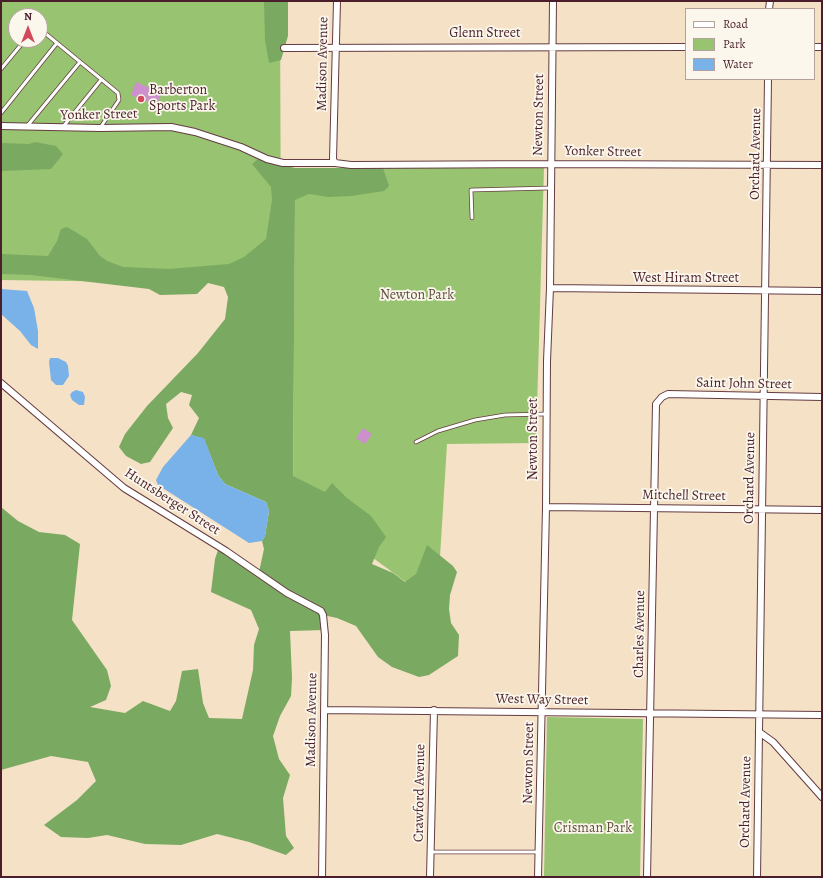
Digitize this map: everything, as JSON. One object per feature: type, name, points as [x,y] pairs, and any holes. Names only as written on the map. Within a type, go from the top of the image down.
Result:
[{"type":"street","name":"Madison Avenue","points":[[335,163],[333,159],[337,1]]},
{"type":"street","name":"Newton Street","points":[[538,877],[546,507],[546,414],[550,288],[553,1]]},
{"type":"street","name":"Glenn Street","points":[[284,48],[552,46],[685,47]]},
{"type":"street","name":"Orchard Avenue","points":[[757,877],[768,80]]},
{"type":"street","name":"Yonker Street","points":[[1,126],[26,128],[171,127],[195,132],[241,147],[267,159],[283,163],[335,163],[351,165],[822,165]]},
{"type":"street","name":"West Hiram Street","points":[[550,288],[822,291]]},
{"type":"street","name":"Huntsberger Street","points":[[1,383],[124,488],[226,550],[280,588]]},
{"type":"street","name":"Saint John Street","points":[[665,395],[822,397]]},
{"type":"street","name":"Charles Avenue","points":[[647,877],[655,412],[658,400],[665,395]]},
{"type":"street","name":"Mitchell Street","points":[[546,507],[822,510]]},
{"type":"street","name":"Madison Avenue","points":[[280,588],[321,612],[323,615],[325,635],[325,710],[322,877]]},
{"type":"street","name":"West Way Street","points":[[325,710],[822,715]]},
{"type":"street","name":"Crawford Avenue","points":[[430,877],[434,710]]},
{"type":"street","points":[[759,732],[773,742],[822,797]]},
{"type":"lane","points":[[48,36],[102,80],[120,97],[100,128]]},
{"type":"lane","points":[[1,113],[57,43]]},
{"type":"lane","points":[[1,69],[18,48]]},
{"type":"lane","points":[[26,128],[80,62]]},
{"type":"lane","points":[[61,128],[102,80]]},
{"type":"lane","points":[[472,218],[471,190],[550,188]]},
{"type":"lane","points":[[416,442],[438,431],[475,420],[505,415],[546,414]]},
{"type":"lane","points":[[431,852],[539,852]]},
{"type":"green space","name":"Barberton Sports Park","points":[[1,1],[280,1],[281,284],[1,280]]},
{"type":"green space","points":[[264,1],[288,1],[288,36],[281,60],[269,63],[265,40]]},
{"type":"green space","points":[[35,142],[56,146],[63,154],[51,169],[1,171],[1,143],[29,144]]},
{"type":"green space","points":[[258,159],[295,168],[383,168],[389,186],[384,191],[351,196],[328,197],[309,194],[295,200],[293,476],[325,492],[332,483],[347,498],[371,516],[386,537],[379,547],[372,564],[393,573],[405,582],[416,574],[427,545],[453,566],[457,572],[450,595],[449,609],[451,623],[459,635],[458,656],[429,675],[419,677],[392,667],[378,657],[356,626],[337,618],[323,615],[325,630],[290,631],[292,678],[291,696],[280,716],[273,736],[279,759],[290,775],[283,798],[286,836],[294,848],[286,855],[249,842],[217,834],[181,845],[145,844],[107,835],[88,838],[61,837],[44,825],[77,800],[96,781],[88,762],[51,756],[1,770],[1,507],[18,521],[39,532],[65,535],[80,544],[72,620],[107,670],[111,686],[106,700],[90,707],[125,713],[143,701],[170,711],[176,701],[182,671],[198,669],[203,703],[209,718],[242,719],[253,670],[254,645],[259,629],[251,610],[211,592],[215,559],[219,547],[259,572],[264,549],[262,541],[265,536],[269,511],[266,502],[225,484],[218,475],[204,439],[191,435],[199,418],[189,405],[192,395],[181,392],[166,404],[168,418],[173,428],[150,462],[141,464],[126,456],[119,447],[125,434],[147,406],[198,353],[225,319],[228,297],[224,287],[208,283],[197,294],[160,295],[149,289],[31,275],[1,274],[1,254],[48,256],[57,241],[61,229],[67,227],[87,239],[100,256],[107,261],[123,267],[169,269],[229,264],[244,257],[266,239],[272,200],[271,187],[252,164]]},
{"type":"green space","name":"Newton Park","points":[[295,168],[544,168],[536,443],[447,444],[437,605],[293,499]]},
{"type":"green space","name":"Crisman Park","points":[[547,717],[643,719],[640,877],[544,877]]},
{"type":"water","points":[[1,289],[27,291],[34,308],[38,331],[38,349],[31,345],[20,331],[1,314]]},
{"type":"water","points":[[50,358],[58,358],[66,362],[68,366],[69,376],[63,385],[56,385],[51,380]]},
{"type":"water","points":[[76,390],[83,392],[85,397],[84,405],[79,405],[72,400],[70,395]]},
{"type":"water","points":[[191,435],[204,438],[218,475],[225,484],[266,502],[269,511],[265,536],[262,541],[249,543],[158,485],[156,480],[163,467]]},
{"type":"building","points":[[136,82],[162,93],[156,105],[131,95]]},
{"type":"building","points":[[363,428],[372,434],[365,444],[356,438]]},
{"type":"place","name":"Barberton Sports Park","points":[[141,99]]}]
